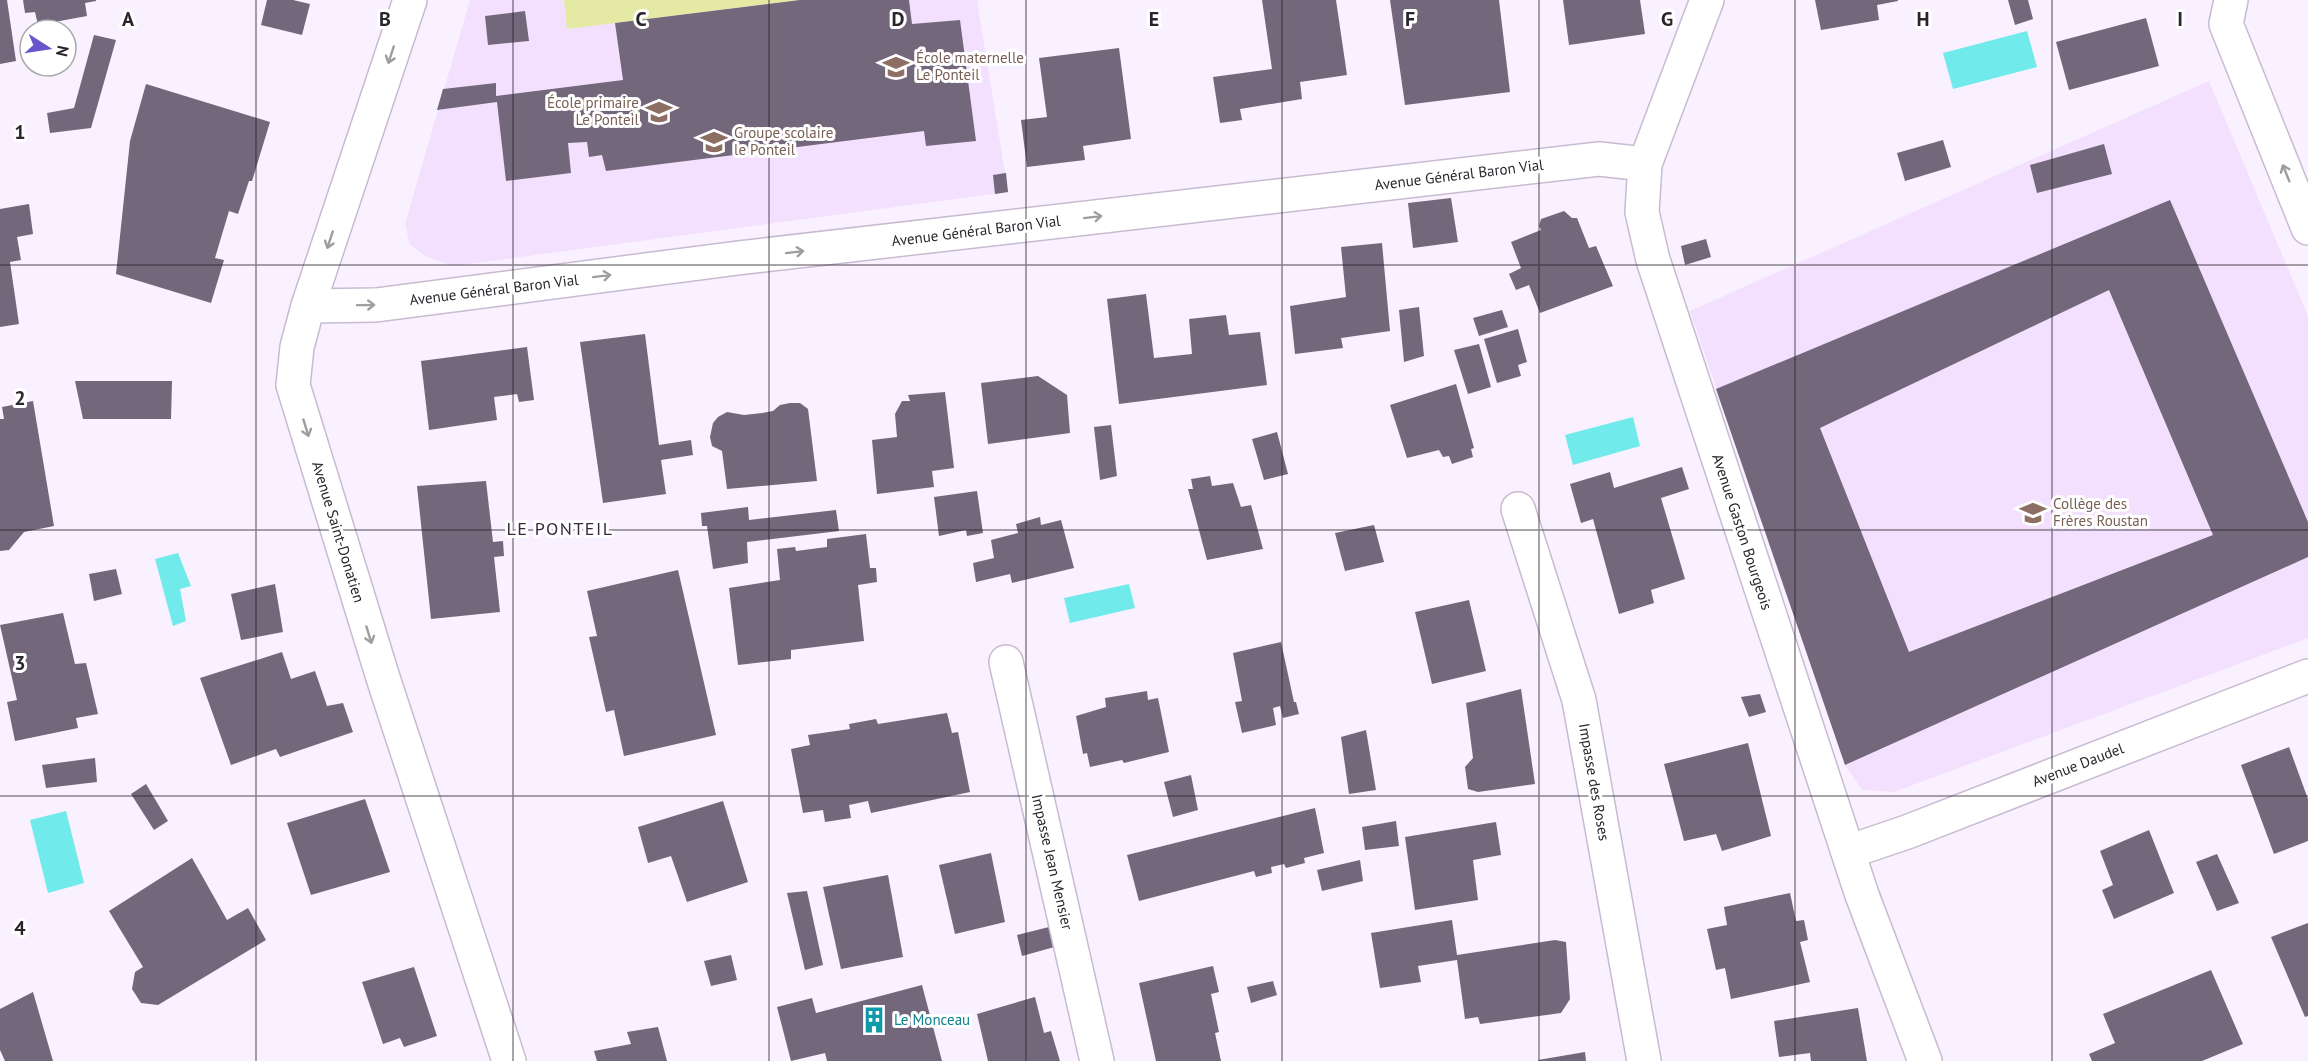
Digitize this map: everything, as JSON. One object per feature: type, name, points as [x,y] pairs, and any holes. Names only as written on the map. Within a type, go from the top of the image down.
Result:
[{"type":"street","name":"Avenue Saint-Donatien","points":[[410,0],[308,306],[297,347],[293,385],[384,681],[509,1061]]},
{"type":"street","name":"Avenue Gaston Bourgeois","points":[[1707,0],[1645,164],[1642,212],[1653,260],[1862,896],[1925,1061]]},
{"type":"street","points":[[2230,0],[2226,24],[2308,228]]},
{"type":"street","name":"Avenue Général Baron Vial","points":[[308,306],[376,305],[738,258],[1599,159],[1645,164]]},
{"type":"street","name":"Impasse des Roses","points":[[1518,509],[1579,700],[1644,1061]]},
{"type":"street","name":"Impasse Jean Mensier","points":[[1006,663],[1097,1061]]},
{"type":"street","name":"Avenue Daudel","points":[[1848,852],[1907,832],[2308,676]]},
{"type":"shaded area","name":"Groupe scolaire le Ponteil","points":[[470,0],[977,0],[1008,192],[453,266],[425,256],[410,245],[405,224]]},
{"type":"shaded area","name":"Collège des Frères Roustan","points":[[2209,81],[2308,316],[2308,638],[1894,792],[1862,790],[1845,765],[1690,311]]},
{"type":"green space","points":[[564,0],[800,0],[567,29]]},
{"type":"water","points":[[2027,31],[2037,67],[1953,89],[1943,53]]},
{"type":"water","points":[[1633,417],[1640,446],[1573,465],[1565,435]]},
{"type":"water","points":[[178,553],[191,586],[180,589],[186,621],[173,626],[155,559]]},
{"type":"water","points":[[1129,584],[1135,608],[1070,623],[1064,598]]},
{"type":"water","points":[[66,811],[84,883],[48,893],[30,820]]},
{"type":"building","points":[[0,0],[7,0],[16,61],[0,64]]},
{"type":"building","points":[[23,0],[96,0],[85,3],[87,16],[76,18],[36,18],[35,12],[25,13]]},
{"type":"building","points":[[267,0],[293,0],[310,4],[302,35],[261,25]]},
{"type":"building","points":[[800,0],[909,0],[912,24],[960,20],[976,141],[926,146],[924,131],[606,171],[602,155],[589,157],[587,142],[568,143],[571,173],[506,181],[497,102],[437,110],[443,89],[496,83],[496,96],[623,80],[615,23]]},
{"type":"building","points":[[1262,0],[1336,0],[1347,75],[1300,82],[1302,99],[1240,109],[1242,120],[1220,123],[1213,77],[1272,69]]},
{"type":"building","points":[[1390,0],[1499,0],[1510,92],[1405,105]]},
{"type":"building","points":[[1563,0],[1640,0],[1645,34],[1569,45]]},
{"type":"building","points":[[1815,0],[1898,1],[1877,5],[1879,20],[1821,30]]},
{"type":"building","points":[[2008,0],[2028,0],[2033,19],[2015,25]]},
{"type":"building","points":[[525,11],[529,41],[488,45],[485,16]]},
{"type":"building","points":[[2146,18],[2159,66],[2069,90],[2056,42]]},
{"type":"building","points":[[94,35],[116,40],[91,128],[50,133],[47,113],[74,108]]},
{"type":"building","points":[[1119,48],[1131,139],[1083,146],[1085,160],[1027,167],[1021,120],[1047,117],[1039,58]]},
{"type":"building","points":[[146,84],[270,122],[252,181],[249,181],[238,214],[229,211],[215,258],[224,260],[211,303],[116,274],[130,141]]},
{"type":"building","points":[[1943,140],[1951,167],[1905,181],[1897,153]]},
{"type":"building","points":[[2104,144],[2112,174],[2037,193],[2030,165]]},
{"type":"building","points":[[1006,173],[1008,192],[995,194],[993,175]]},
{"type":"building","points":[[1451,198],[1458,242],[1413,248],[1408,203]]},
{"type":"building","points":[[2170,200],[2308,522],[2308,557],[1845,765],[1716,389]],"holes":[[[2109,290],[2213,535],[1909,652],[1820,428]]]},
{"type":"building","points":[[29,204],[33,234],[17,237],[21,260],[10,262],[19,324],[0,327],[0,209]]},
{"type":"building","points":[[1564,211],[1572,218],[1577,218],[1589,248],[1596,246],[1613,286],[1540,313],[1529,285],[1516,290],[1509,274],[1521,268],[1511,242],[1541,230],[1539,226],[1541,219]]},
{"type":"building","points":[[1706,239],[1711,257],[1685,265],[1681,246]]},
{"type":"building","points":[[1382,243],[1390,331],[1341,338],[1343,348],[1295,354],[1290,306],[1346,297],[1341,247]]},
{"type":"building","points":[[1146,294],[1154,358],[1192,354],[1189,319],[1226,315],[1229,335],[1260,332],[1267,385],[1119,404],[1107,299]]},
{"type":"building","points":[[1419,307],[1424,356],[1404,362],[1399,310]]},
{"type":"building","points":[[1502,310],[1508,327],[1479,336],[1473,318]]},
{"type":"building","points":[[1518,329],[1527,362],[1518,365],[1521,376],[1497,383],[1484,339]]},
{"type":"building","points":[[645,334],[659,445],[691,440],[693,455],[661,460],[666,494],[603,503],[580,342]]},
{"type":"building","points":[[1479,344],[1491,387],[1468,394],[1454,350]]},
{"type":"building","points":[[527,347],[534,400],[519,402],[517,394],[494,397],[497,420],[429,430],[421,361]]},
{"type":"building","points":[[1038,376],[1067,395],[1070,433],[988,444],[981,383]]},
{"type":"building","points":[[75,381],[172,381],[171,419],[83,419]]},
{"type":"building","points":[[1456,384],[1474,448],[1471,449],[1473,457],[1452,464],[1449,456],[1443,457],[1439,450],[1407,458],[1390,405]]},
{"type":"building","points":[[945,392],[954,468],[932,471],[934,487],[877,494],[872,440],[897,437],[895,414],[902,401],[910,401],[908,395]]},
{"type":"building","points":[[33,401],[54,526],[24,532],[9,550],[0,551],[0,419],[4,419],[2,407]]},
{"type":"building","points":[[800,403],[808,409],[817,481],[727,489],[722,451],[712,446],[710,437],[713,423],[727,412],[744,415],[762,413],[773,411],[780,405]]},
{"type":"building","points":[[1111,425],[1117,476],[1100,480],[1094,427]]},
{"type":"building","points":[[1277,432],[1288,474],[1264,480],[1252,439]]},
{"type":"building","points":[[1682,467],[1689,489],[1661,498],[1685,579],[1651,590],[1654,603],[1619,614],[1593,519],[1581,523],[1570,484],[1610,472],[1614,488]]},
{"type":"building","points":[[1210,476],[1212,486],[1233,483],[1241,507],[1251,505],[1263,549],[1207,560],[1188,489],[1193,489],[1191,479]]},
{"type":"building","points":[[486,481],[493,542],[503,541],[504,556],[494,557],[500,612],[431,619],[417,486]]},
{"type":"building","points":[[977,491],[983,533],[967,536],[966,530],[939,536],[934,497]]},
{"type":"building","points":[[748,507],[749,520],[836,510],[839,531],[747,542],[748,563],[713,569],[707,526],[702,526],[701,513]]},
{"type":"building","points":[[1040,517],[1041,525],[1061,520],[1074,568],[1012,583],[1010,574],[976,582],[973,563],[994,558],[991,540],[1018,533],[1016,524]]},
{"type":"building","points":[[1374,525],[1384,562],[1345,571],[1335,533]]},
{"type":"building","points":[[866,534],[870,568],[876,568],[877,582],[858,585],[864,641],[791,650],[791,659],[738,665],[729,588],[780,580],[777,549],[795,547],[796,551],[827,547],[827,539]]},
{"type":"building","points":[[116,569],[122,594],[94,601],[89,574]]},
{"type":"building","points":[[678,570],[716,735],[624,756],[614,710],[606,712],[589,637],[597,636],[587,591]]},
{"type":"building","points":[[275,584],[283,632],[241,640],[231,594]]},
{"type":"building","points":[[1469,600],[1486,671],[1432,684],[1415,612]]},
{"type":"building","points":[[63,613],[75,664],[86,663],[98,714],[76,718],[78,728],[15,741],[7,702],[17,700],[0,625]]},
{"type":"building","points":[[1281,642],[1294,702],[1296,702],[1299,714],[1283,718],[1280,706],[1273,708],[1276,725],[1242,733],[1235,702],[1242,701],[1233,653]]},
{"type":"building","points":[[282,652],[291,679],[315,671],[327,706],[343,703],[353,732],[280,757],[276,749],[231,765],[200,678]]},
{"type":"building","points":[[1521,689],[1535,784],[1478,792],[1468,789],[1465,767],[1473,758],[1466,703]]},
{"type":"building","points":[[1147,691],[1148,700],[1158,698],[1169,752],[1124,763],[1122,760],[1090,767],[1087,753],[1083,754],[1076,716],[1106,707],[1105,698]]},
{"type":"building","points":[[1760,694],[1766,712],[1749,717],[1741,697]]},
{"type":"building","points":[[947,713],[952,733],[958,732],[970,792],[871,813],[868,801],[849,805],[851,818],[825,822],[823,810],[803,813],[791,749],[810,745],[808,735],[850,729],[849,724],[876,719],[878,724]]},
{"type":"building","points":[[1366,730],[1376,790],[1349,794],[1341,737]]},
{"type":"building","points":[[1748,743],[1771,836],[1722,851],[1716,834],[1684,841],[1664,764]]},
{"type":"building","points":[[2289,747],[2308,799],[2308,841],[2274,854],[2241,765]]},
{"type":"building","points":[[95,758],[97,782],[46,788],[42,765]]},
{"type":"building","points":[[1191,775],[1198,810],[1173,817],[1164,782]]},
{"type":"building","points":[[146,784],[168,821],[154,830],[131,794]]},
{"type":"building","points":[[365,799],[390,872],[311,895],[287,823]]},
{"type":"building","points":[[723,801],[748,882],[687,902],[671,856],[648,863],[638,827]]},
{"type":"building","points":[[1315,808],[1324,853],[1304,858],[1305,863],[1286,868],[1284,864],[1271,867],[1272,873],[1256,877],[1254,871],[1139,901],[1127,855]]},
{"type":"building","points":[[1396,821],[1399,846],[1365,850],[1362,827]]},
{"type":"building","points":[[1496,822],[1501,855],[1473,860],[1478,900],[1415,910],[1405,837]]},
{"type":"building","points":[[2149,830],[2174,893],[2114,919],[2102,890],[2113,885],[2100,851]]},
{"type":"building","points":[[991,853],[1005,922],[955,934],[939,865]]},
{"type":"building","points":[[2217,854],[2239,903],[2217,911],[2196,862]]},
{"type":"building","points":[[192,858],[227,920],[248,908],[266,940],[158,1005],[141,1003],[132,989],[135,972],[143,967],[109,911]]},
{"type":"building","points":[[1360,860],[1363,881],[1322,891],[1317,870]]},
{"type":"building","points":[[888,875],[903,957],[841,969],[823,887]]},
{"type":"building","points":[[807,891],[823,965],[805,970],[787,893]]},
{"type":"building","points":[[1790,893],[1796,921],[1804,920],[1808,940],[1800,942],[1810,982],[1731,999],[1725,968],[1716,970],[1707,929],[1727,925],[1724,907]]},
{"type":"building","points":[[1452,920],[1457,955],[1555,940],[1566,942],[1570,999],[1561,1013],[1480,1024],[1478,1017],[1465,1019],[1457,960],[1418,966],[1421,982],[1380,988],[1371,933]]},
{"type":"building","points":[[2308,923],[2308,1016],[2305,1017],[2271,937]]},
{"type":"building","points":[[1053,926],[1058,946],[1022,956],[1017,935]]},
{"type":"building","points":[[731,955],[737,980],[711,986],[704,961]]},
{"type":"building","points":[[1213,966],[1219,992],[1211,994],[1219,1032],[1215,1033],[1221,1061],[1156,1061],[1139,983]]},
{"type":"building","points":[[414,967],[437,1036],[404,1047],[400,1038],[383,1044],[362,982]]},
{"type":"building","points":[[2211,970],[2243,1044],[2202,1061],[2092,1061],[2089,1054],[2115,1043],[2103,1014]]},
{"type":"building","points":[[1273,981],[1277,995],[1251,1003],[1247,987]]},
{"type":"building","name":"Le Monceau","points":[[922,985],[942,1061],[827,1061],[825,1053],[791,1061],[777,1007],[812,998],[816,1013]]},
{"type":"building","points":[[33,992],[53,1061],[5,1061],[0,1050],[0,1009]]},
{"type":"building","points":[[1035,997],[1044,1033],[1051,1031],[1060,1061],[988,1061],[977,1014]]},
{"type":"building","points":[[1858,1008],[1867,1061],[1811,1061],[1810,1053],[1779,1057],[1774,1021]]},
{"type":"building","points":[[658,1027],[667,1061],[597,1061],[594,1051],[631,1044],[627,1032]]},
{"type":"building","points":[[1585,1052],[1586,1061],[1538,1060]]},
{"type":"place","name":"École maternelle Le Ponteil","points":[[896,67]]},
{"type":"place","name":"École primaire Le Ponteil","points":[[659,112]]},
{"type":"place","name":"Groupe scolaire le Ponteil","points":[[714,142]]},
{"type":"place","name":"Collège des Frères Roustan","points":[[2033,513]]},
{"type":"place","name":"Le Monceau","points":[[874,1020]]},
{"type":"district","name":"LE PONTEIL","points":[[560,529]]}]
